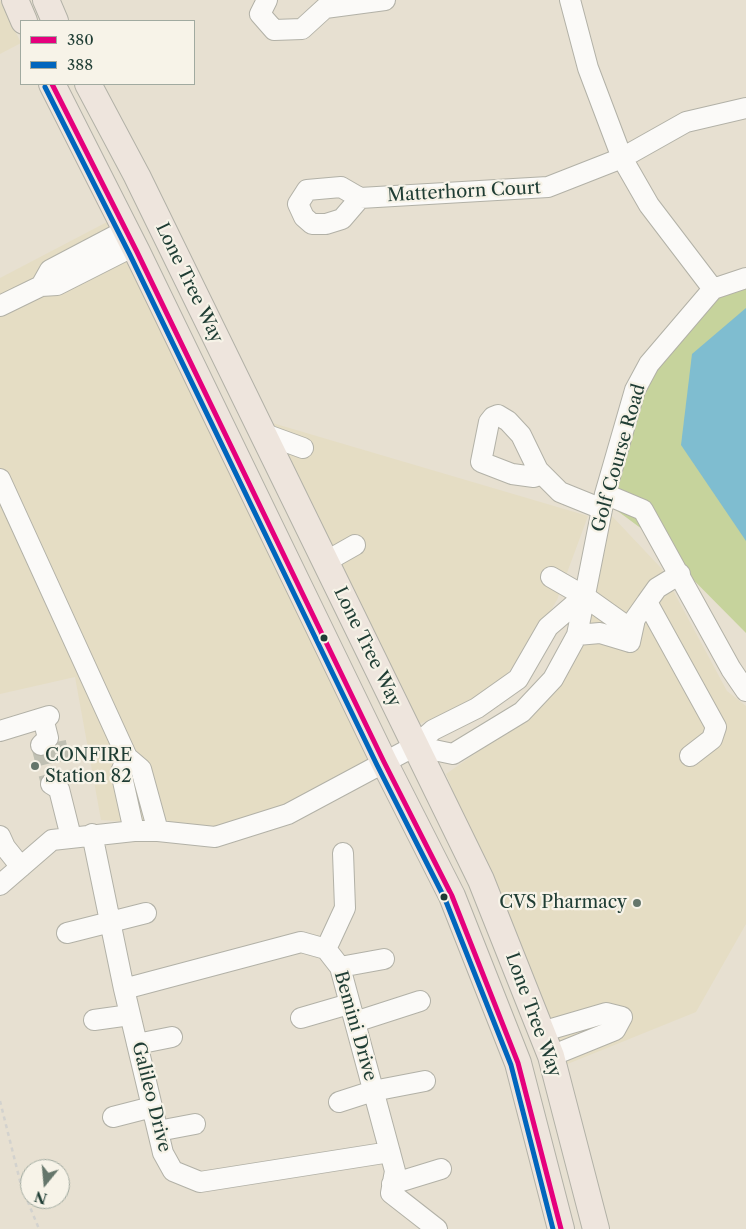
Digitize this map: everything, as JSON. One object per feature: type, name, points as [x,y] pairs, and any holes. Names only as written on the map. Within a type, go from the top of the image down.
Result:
[{"type":"main road","points":[[15,0],[24,20]]},
{"type":"main road","points":[[46,0],[54,20]]},
{"type":"main road","name":"Lone Tree Way","points":[[53,85],[130,238],[384,762],[452,896],[518,1063],[561,1229]]},
{"type":"main road","name":"Lone Tree Way","points":[[89,85],[137,176],[482,880],[551,1056],[596,1229]]},
{"type":"street","points":[[267,0],[260,14],[274,30],[302,29],[319,4],[385,0]]},
{"type":"street","points":[[570,0],[588,68],[622,158],[649,205],[713,289],[746,278]]},
{"type":"street","name":"Matterhorn Court","points":[[360,198],[548,187],[622,158],[686,122],[746,108]]},
{"type":"street","points":[[0,306],[41,286],[50,270],[130,238]]},
{"type":"street","name":"Golf Course Road","points":[[415,746],[453,754],[522,712],[553,679],[577,635],[604,501],[634,390],[648,364],[713,289]]},
{"type":"street","points":[[262,433],[303,448]]},
{"type":"street","points":[[542,474],[560,492],[643,510],[731,669],[746,691]]},
{"type":"street","points":[[0,479],[127,757],[141,769],[158,831]]},
{"type":"street","points":[[325,562],[355,545]]},
{"type":"street","points":[[630,642],[635,619],[657,588],[680,574]]},
{"type":"street","points":[[551,577],[584,596],[622,623],[630,642]]},
{"type":"street","points":[[0,885],[52,840],[92,834],[134,831],[158,831],[214,837],[288,814],[415,746],[433,730],[477,708],[518,680],[548,628],[584,596]]},
{"type":"street","points":[[647,602],[716,727],[712,739],[690,756]]},
{"type":"street","points":[[577,635],[600,633],[630,642]]},
{"type":"street","points":[[0,731],[46,717],[48,741]]},
{"type":"street","points":[[127,757],[121,772],[134,831]]},
{"type":"street","points":[[58,785],[71,837]]},
{"type":"street","name":"Galileo Drive","points":[[92,834],[124,989],[163,1153],[173,1171],[200,1182],[390,1152]]},
{"type":"street","points":[[0,836],[5,847],[21,867]]},
{"type":"street","points":[[326,949],[345,908],[343,852]]},
{"type":"street","points":[[67,933],[110,924],[146,913]]},
{"type":"street","name":"Bemini Drive","points":[[124,989],[301,942],[326,949],[340,967],[395,1171],[392,1189]]},
{"type":"street","points":[[340,967],[384,959]]},
{"type":"street","points":[[302,1018],[352,1013],[420,1001]]},
{"type":"street","points":[[540,1032],[606,1013],[622,1017],[615,1030],[551,1056]]},
{"type":"street","points":[[94,1020],[130,1015]]},
{"type":"street","points":[[137,1044],[172,1037]]},
{"type":"street","points":[[339,1102],[373,1091],[425,1081]]},
{"type":"street","points":[[113,1117],[152,1107]]},
{"type":"street","points":[[158,1131],[195,1124]]},
{"type":"street","points":[[437,1229],[392,1189],[441,1169]]},
{"type":"path","points":[[0,1101],[20,1186],[40,1229]]},
{"type":"shaded area","points":[[0,0],[20,44],[0,54]]},
{"type":"shaded area","points":[[107,222],[374,762],[255,820],[225,826],[191,826],[101,820],[75,677],[0,694],[0,278]]},
{"type":"shaded area","points":[[269,422],[588,516],[557,600],[529,647],[491,693],[417,725]]},
{"type":"shaded area","points":[[611,515],[661,568],[727,691],[746,706],[746,924],[696,1012],[565,1065],[446,774],[503,734],[571,668],[592,615]]},
{"type":"green space","points":[[746,278],[746,633],[646,532],[604,501],[635,390],[713,289]]},
{"type":"water","points":[[746,308],[746,541],[681,445],[692,354]]},
{"type":"tunnel","points":[[56,742],[64,781]]},
{"type":"tunnel","points":[[41,745],[51,784]]},
{"type":"transit line","name":"380","points":[[53,85],[137,252],[384,762],[452,896],[518,1063],[561,1229]]},
{"type":"transit line","name":"388","points":[[45,87],[130,255],[377,765],[445,899],[511,1065],[553,1229]]},
{"type":"place","name":"CONFIRE Station 82","points":[[35,766]]},
{"type":"place","name":"CVS Pharmacy","points":[[637,903]]}]
